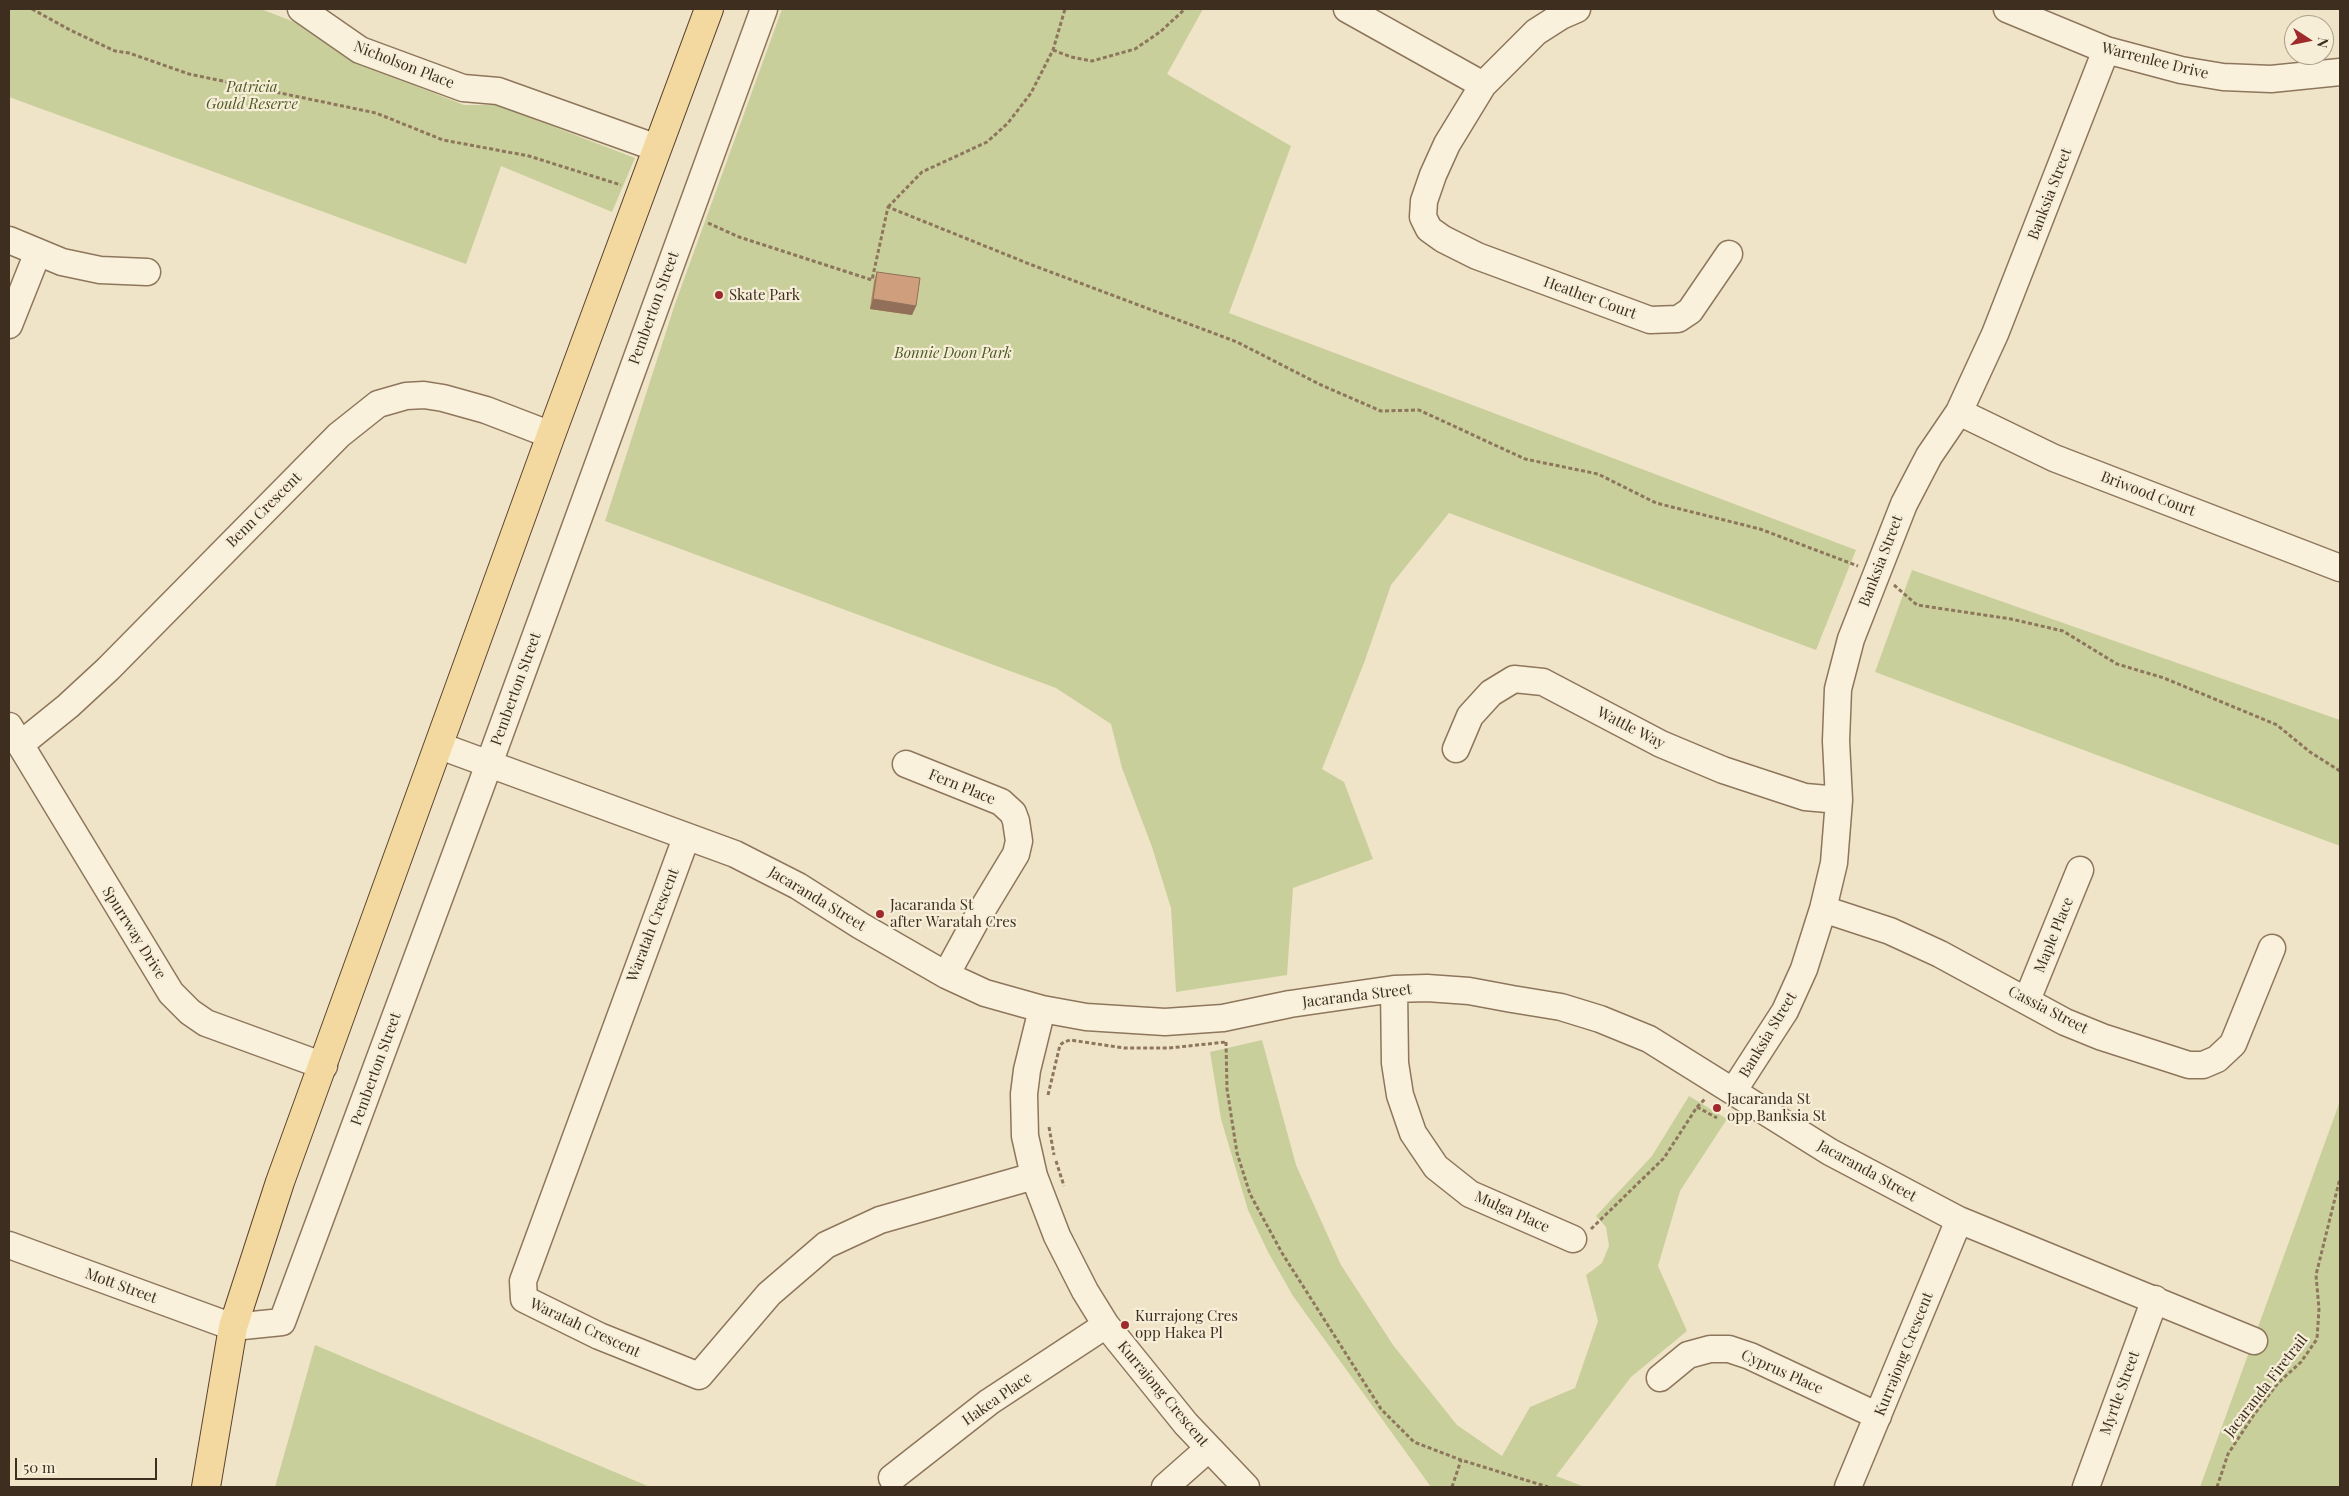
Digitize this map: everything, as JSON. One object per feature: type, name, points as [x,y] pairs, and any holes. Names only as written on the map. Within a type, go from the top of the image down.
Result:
[{"type":"main road","points":[[206,1487],[233,1327],[280,1182],[324,1066],[551,435],[709,9]]},
{"type":"street","name":"Nicholson Place","points":[[301,9],[360,50],[463,88],[498,90],[657,148]]},
{"type":"street","name":"Pemberton Street","points":[[233,1327],[282,1322],[764,9]]},
{"type":"street","points":[[1347,9],[1483,85],[1536,32],[1561,16],[1577,9]]},
{"type":"street","name":"Warrenlee Drive","points":[[2007,9],[2106,50],[2180,70],[2223,77],[2271,79],[2340,72]]},
{"type":"street","name":"Banksia Street","points":[[1734,1090],[1785,1011],[1804,970],[1823,909],[1834,863],[1839,800],[1836,741],[1838,689],[1851,639],[1904,504],[1929,456],[1959,412],[1995,334],[2106,50]]},
{"type":"street","name":"Heather Court","points":[[1483,85],[1447,144],[1424,200],[1423,217],[1429,229],[1443,239],[1477,256],[1650,320],[1678,319],[1690,311],[1729,254]]},
{"type":"street","points":[[9,240],[62,262],[100,270],[147,272]]},
{"type":"street","points":[[9,325],[38,252]]},
{"type":"street","name":"Benn Crescent","points":[[15,735],[68,706],[108,669],[339,435],[357,418],[378,404],[406,396],[424,395],[443,398],[486,410],[551,435]]},
{"type":"street","name":"Briwood Court","points":[[1959,412],[2054,458],[2340,568]]},
{"type":"street","name":"Wattle Way","points":[[1456,749],[1470,716],[1491,693],[1514,679],[1542,682],[1661,744],[1714,766],[1805,797],[1839,800]]},
{"type":"street","name":"Spurrway Drive","points":[[15,735],[171,993],[190,1012],[206,1023],[324,1066]]},
{"type":"street","name":"Jacaranda Street","points":[[440,746],[686,838],[735,854],[764,867],[946,975],[985,994],[1042,1009],[1086,1018],[1165,1022],[1224,1030],[1290,1004],[1394,988],[1469,991],[1561,1007],[1600,1019],[1649,1039],[1734,1090],[1830,1152],[1959,1220],[2254,1341]]},
{"type":"street","name":"Fern Place","points":[[906,764],[1001,802],[1013,813],[1016,821],[1019,841],[1016,854],[976,920],[946,975]]},
{"type":"street","name":"Waratah Crescent","points":[[686,838],[523,1281],[524,1299],[599,1336],[699,1376],[769,1294],[826,1245],[880,1220],[1034,1176]]},
{"type":"street","name":"Maple Place","points":[[2027,1000],[2080,870]]},
{"type":"street","name":"Cassia Street","points":[[1823,909],[1890,930],[2027,1000],[2065,1022],[2102,1038],[2189,1065],[2203,1065],[2217,1059],[2233,1044],[2272,948]]},
{"type":"street","name":"Mulga Place","points":[[1394,988],[1395,1063],[1400,1095],[1413,1134],[1436,1167],[1470,1194],[1573,1239]]},
{"type":"street","name":"Kurrajong Crescent","points":[[1042,1009],[1027,1070],[1024,1094],[1025,1136],[1034,1176],[1061,1244],[1106,1326],[1186,1424],[1246,1487]]},
{"type":"street","name":"Kurrajong Crescent","points":[[1848,1487],[1959,1220]]},
{"type":"street","name":"Mott Street","points":[[9,1245],[233,1327]]},
{"type":"street","name":"Myrtle Street","points":[[2086,1487],[2154,1299]]},
{"type":"street","name":"Hakea Place","points":[[892,1478],[989,1402],[1106,1326]]},
{"type":"street","name":"Cyprus Place","points":[[1660,1378],[1688,1355],[1710,1349],[1728,1349],[1750,1356],[1878,1416]]},
{"type":"street","points":[[1165,1487],[1208,1449]]},
{"type":"path","points":[[32,9],[70,30],[115,51],[129,53],[189,74],[376,113],[443,140],[529,156],[629,188]]},
{"type":"path","points":[[688,212],[738,237],[872,280],[888,207],[908,183],[922,172],[987,142],[1008,123],[1031,93],[1053,50],[1065,9]]},
{"type":"path","points":[[1053,50],[1071,57],[1092,61],[1135,49],[1160,32],[1185,9]]},
{"type":"path","points":[[888,207],[1032,265],[1237,342],[1322,385],[1381,411],[1419,410],[1525,459],[1598,474],[1656,504],[1760,529],[1876,574],[1893,584],[1917,605],[2011,619],[2062,631],[2117,664],[2164,678],[2276,725],[2310,752],[2340,771]]},
{"type":"path","points":[[1048,1104],[1048,1096],[1060,1045],[1064,1042],[1070,1040],[1124,1048],[1169,1048],[1224,1030],[1227,1089],[1237,1153],[1250,1194],[1282,1253],[1381,1408],[1414,1442],[1460,1460],[1548,1487]]},
{"type":"path","points":[[1573,1239],[1595,1227],[1664,1158],[1697,1107],[1706,1099]]},
{"type":"path","points":[[1697,1107],[1716,1118]]},
{"type":"path","points":[[1049,1120],[1056,1162],[1065,1189]]},
{"type":"path","name":"Jacaranda Firetrail","points":[[2217,1487],[2228,1454],[2253,1416],[2278,1383],[2301,1362],[2317,1339],[2319,1310],[2316,1274],[2340,1178]]},
{"type":"path","points":[[1452,1487],[1460,1460]]},
{"type":"green space","name":"Patricia Gould Reserve","points":[[9,9],[261,9],[320,32],[363,65],[464,105],[497,105],[635,158],[612,212],[501,166],[466,264],[9,97]]},
{"type":"green space","name":"Bonnie Doon Park","points":[[782,9],[1203,9],[1167,74],[1291,146],[1229,313],[1856,550],[1816,650],[1449,513],[1391,585],[1364,663],[1322,769],[1344,782],[1373,859],[1293,888],[1287,975],[1176,992],[1171,908],[1152,847],[1122,768],[1111,724],[1056,688],[605,521],[675,304]]},
{"type":"green space","points":[[1912,570],[2340,720],[2340,846],[1875,672]]},
{"type":"green space","points":[[1262,1040],[1296,1165],[1341,1265],[1393,1345],[1457,1425],[1502,1456],[1530,1407],[1575,1388],[1598,1321],[1586,1275],[1602,1263],[1609,1246],[1606,1227],[1596,1216],[1652,1156],[1689,1096],[1727,1119],[1680,1191],[1658,1266],[1687,1331],[1631,1377],[1556,1476],[1585,1487],[1431,1487],[1293,1296],[1268,1252],[1248,1210],[1221,1119],[1210,1052]]},
{"type":"green space","points":[[2340,1101],[2340,1487],[2200,1487]]},
{"type":"green space","points":[[315,1345],[650,1487],[275,1487]]},
{"type":"building","points":[[877,272],[920,278],[916,306],[873,299]]},
{"type":"place","name":"Skate Park","points":[[719,295]]},
{"type":"place","name":"Jacaranda St after Waratah Cres","points":[[880,914]]},
{"type":"place","name":"Jacaranda St opp Banksia St","points":[[1717,1108]]},
{"type":"place","name":"Kurrajong Cres opp Hakea Pl","points":[[1125,1325]]}]
